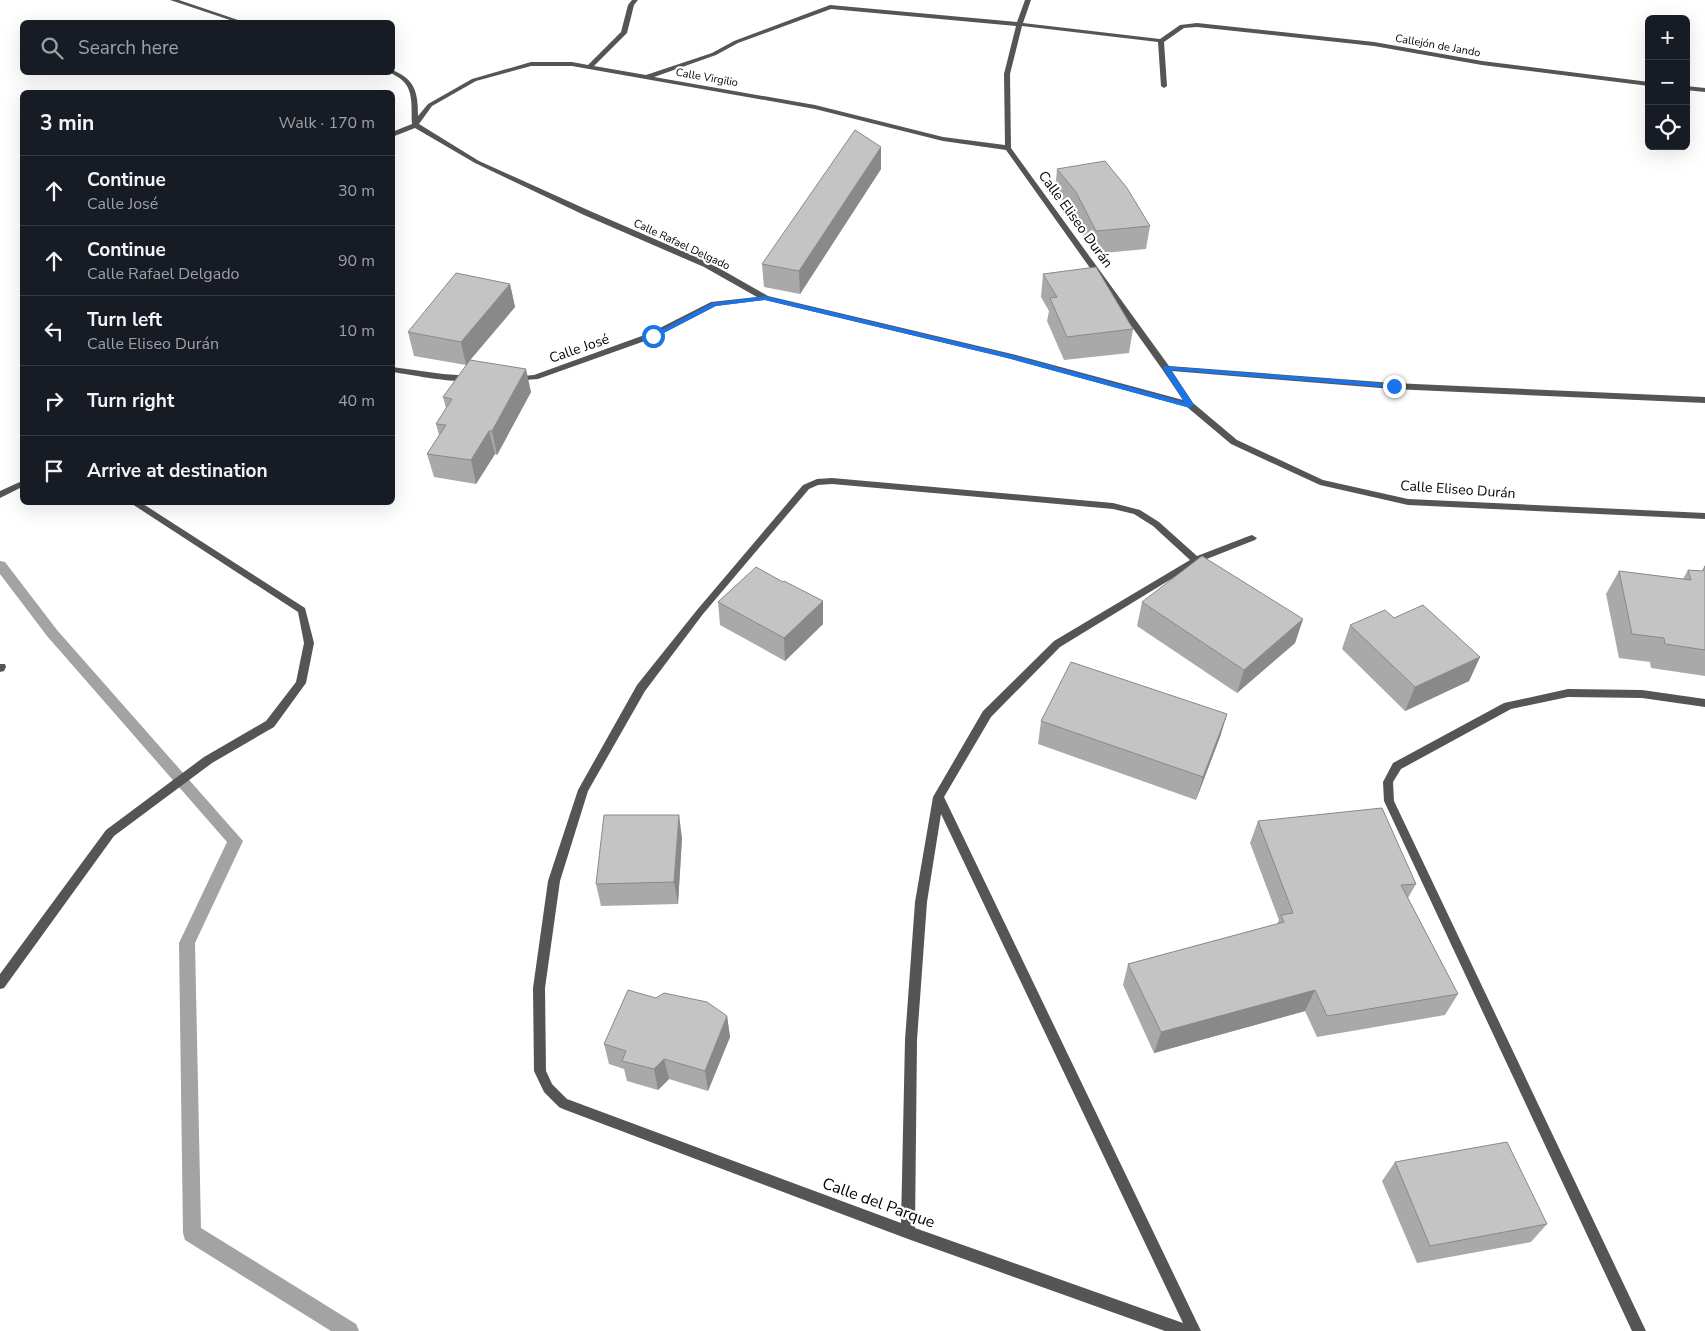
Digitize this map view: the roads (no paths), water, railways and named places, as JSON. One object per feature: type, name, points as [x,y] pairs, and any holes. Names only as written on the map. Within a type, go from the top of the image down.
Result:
[{"type":"street","points":[[173,0],[235,20]]},
{"type":"street","points":[[590,67],[624,33],[631,5],[635,0]]},
{"type":"street","points":[[1008,148],[1007,74],[1019,24],[1028,0]]},
{"type":"street","points":[[646,77],[714,54],[736,42],[830,7],[1019,24],[1161,41],[1164,86]]},
{"type":"street","name":"Callejón de Jando","points":[[1161,41],[1182,26],[1197,25],[1374,44],[1482,63],[1645,83]]},
{"type":"street","name":"Calle Virgilio","points":[[415,125],[430,105],[474,80],[531,64],[572,64],[815,107],[943,138],[1008,148]]},
{"type":"street","points":[[395,73],[404,77],[412,90],[415,125],[395,134]]},
{"type":"street","points":[[1690,88],[1705,90]]},
{"type":"street","name":"Calle Rafael Delgado","points":[[415,125],[478,162],[587,213],[707,265],[765,298],[1010,356],[1190,405]]},
{"type":"street","name":"Calle Eliseo Durán","points":[[1008,148],[1166,368],[1190,405],[1234,442],[1320,482],[1408,502],[1705,516]]},
{"type":"street","name":"Calle José","points":[[506,380],[535,377],[653,336],[714,304],[765,298]]},
{"type":"street","points":[[1166,368],[1394,386],[1705,400]]},
{"type":"street","points":[[395,369],[444,377],[478,379]]},
{"type":"street","name":"Calle del Parque","points":[[1185,1331],[908,1232],[563,1103],[548,1088],[540,1071],[539,988],[554,880],[583,790],[641,688],[700,612],[806,487],[817,482],[832,481],[1114,506],[1137,512],[1156,524],[1196,560]]},
{"type":"street","points":[[0,495],[20,485]]},
{"type":"street","points":[[0,984],[110,833],[208,760],[270,724],[301,683],[309,643],[302,610],[138,505]]},
{"type":"street","points":[[908,1232],[911,1040],[921,902],[938,797],[988,714],[1057,644],[1196,560],[1252,538]]},
{"type":"street","points":[[1639,1331],[1389,800],[1388,782],[1396,766],[1508,706],[1568,692],[1642,694],[1705,703]]},
{"type":"street","points":[[938,797],[1194,1331]]},
{"type":"waterway","points":[[0,565],[52,633],[235,841],[187,943],[192,1233],[349,1331]]}]
